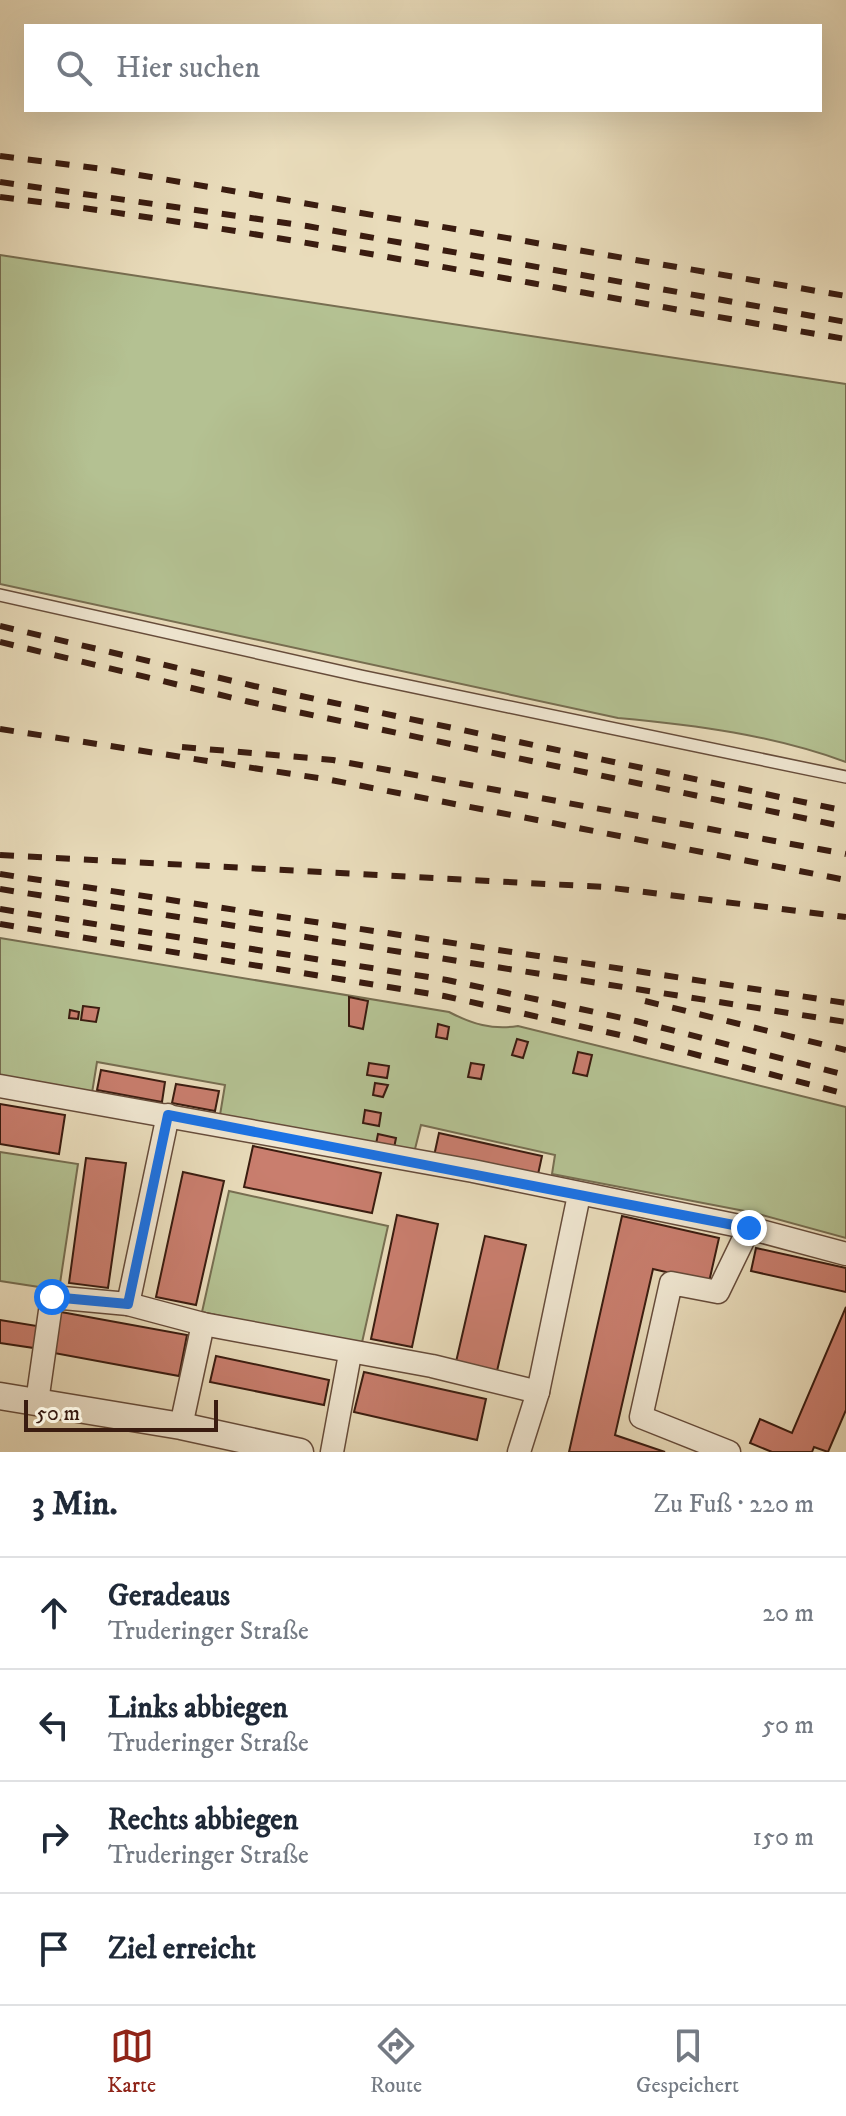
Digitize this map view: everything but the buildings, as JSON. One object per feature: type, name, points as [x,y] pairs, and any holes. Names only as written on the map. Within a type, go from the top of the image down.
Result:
[{"type":"street","points":[[0,1086],[458,1168],[749,1228],[846,1254]]},
{"type":"street","points":[[128,1304],[168,1115]]},
{"type":"street","points":[[519,1452],[538,1392],[579,1195]]},
{"type":"street","points":[[729,1452],[641,1417],[671,1283],[718,1292],[749,1228]]},
{"type":"street","points":[[37,1402],[52,1297],[128,1304],[203,1324],[350,1354],[432,1366],[538,1392]]},
{"type":"street","points":[[181,1426],[203,1324]]},
{"type":"street","points":[[332,1452],[350,1354]]},
{"type":"street","points":[[0,1396],[181,1426],[300,1452]]},
{"type":"lane","points":[[0,595],[361,676],[846,777]]},
{"type":"green space","points":[[0,255],[846,384],[846,762],[762,738],[618,718],[0,584]]},
{"type":"green space","points":[[0,938],[449,1012],[482,1025],[518,1026],[846,1107],[846,1238],[755,1213],[552,1174],[555,1155],[421,1125],[414,1153],[220,1115],[225,1085],[97,1062],[92,1093],[0,1077]]},
{"type":"green space","points":[[0,1152],[78,1164],[59,1290],[0,1281]]},
{"type":"green space","points":[[229,1191],[388,1226],[361,1347],[202,1312]]},
{"type":"railway","points":[[0,156],[104,169],[846,296]]},
{"type":"railway","points":[[0,182],[307,226],[846,322]]},
{"type":"railway","points":[[0,197],[212,227],[846,339]]},
{"type":"railway","points":[[0,626],[254,686],[846,811]]},
{"type":"railway","points":[[0,642],[250,702],[846,827]]},
{"type":"railway","points":[[0,729],[331,780],[846,880]]},
{"type":"railway","points":[[182,747],[333,760],[846,854]]},
{"type":"railway","points":[[0,855],[604,887],[846,917]]},
{"type":"railway","points":[[0,874],[846,1003]]},
{"type":"railway","points":[[0,889],[846,1022]]},
{"type":"railway","points":[[0,909],[447,980],[636,1021],[846,1075]]},
{"type":"railway","points":[[0,924],[444,996],[629,1037],[846,1094]]},
{"type":"railway","points":[[645,1001],[846,1050]]},
{"type":"route","points":[[52,1297],[128,1304],[168,1115],[473,1171],[749,1228]]}]
